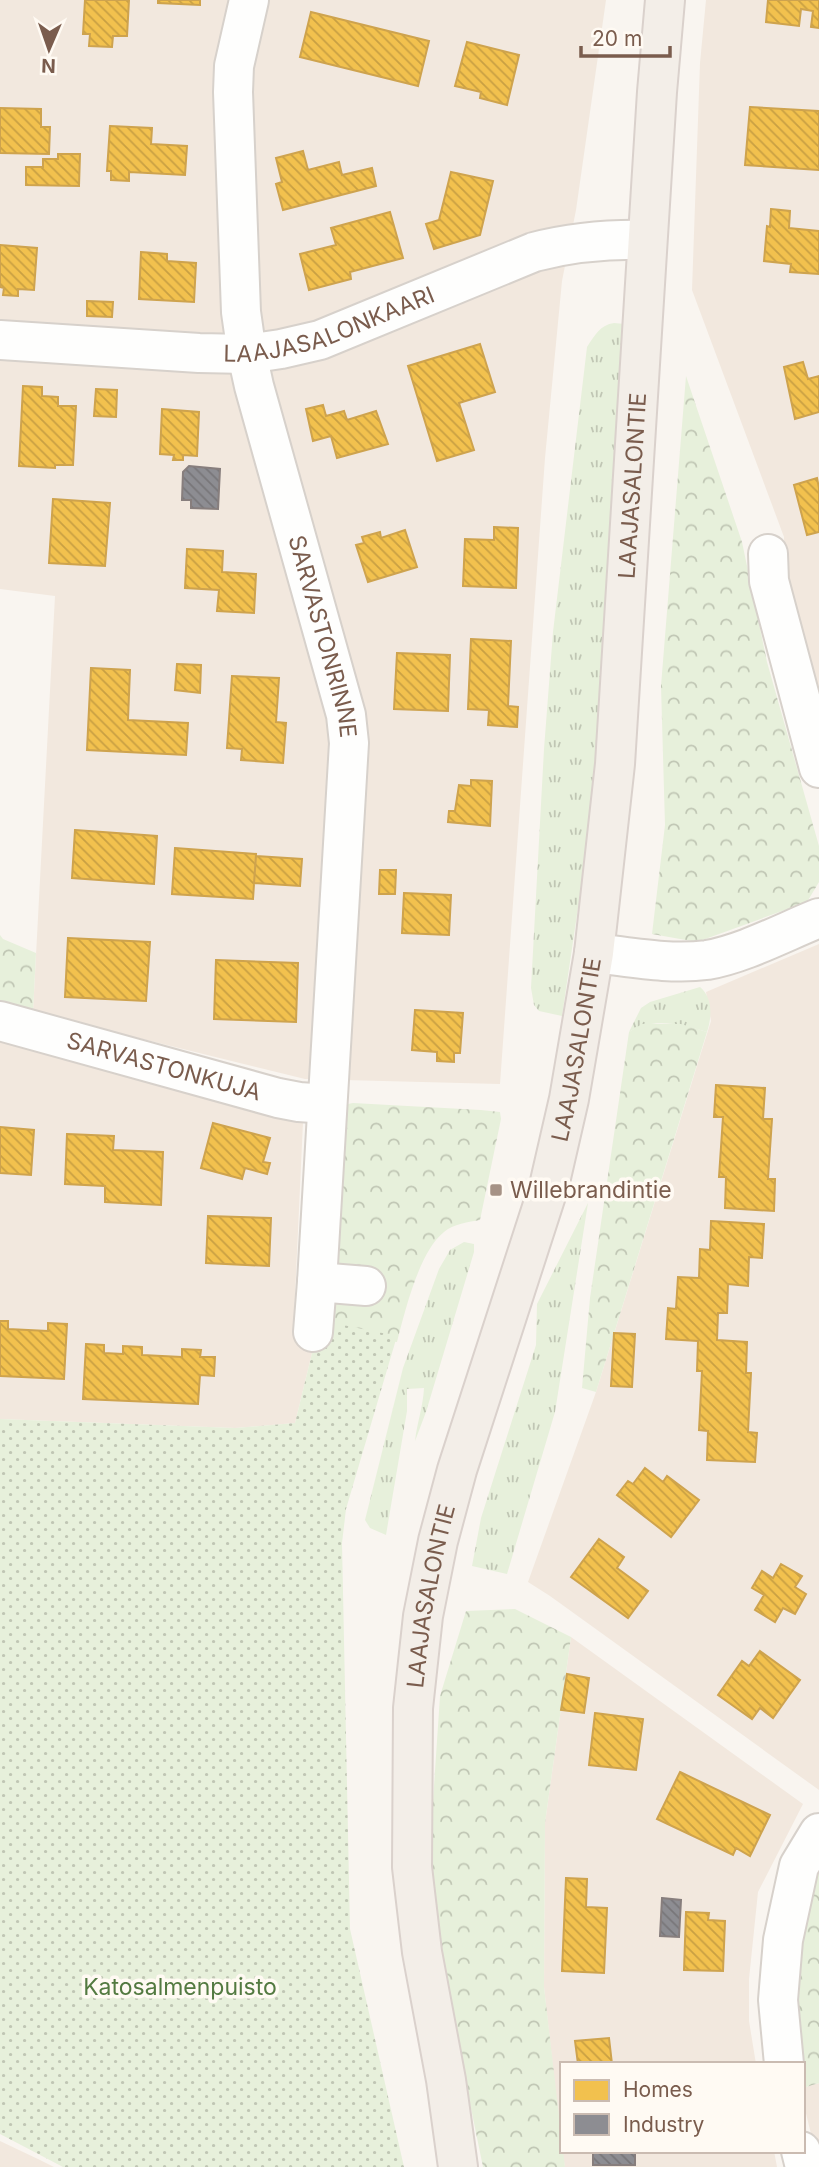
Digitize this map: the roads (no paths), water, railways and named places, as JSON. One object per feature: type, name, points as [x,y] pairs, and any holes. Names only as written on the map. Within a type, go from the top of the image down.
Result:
[{"type":"main road","name":"LAAJASALONTIE","points":[[458,2167],[446,2080],[422,1952],[412,1867],[413,1708],[423,1616],[438,1541],[457,1470],[549,1186],[569,1098],[594,953],[615,764],[665,0]]},
{"type":"main road","name":"LAAJASALONTIE","points":[[446,2080],[467,2167]]},
{"type":"street","name":"SARVASTONRINNE","points":[[249,0],[234,66],[233,92],[241,312],[254,386],[347,724],[349,743],[313,1332]]},
{"type":"street","name":"LAAJASALONKAARI","points":[[0,340],[199,354],[247,354],[320,340],[527,254],[579,242],[608,239],[648,240]]},
{"type":"street","points":[[768,554],[769,581],[819,768]]},
{"type":"street","points":[[594,953],[676,962],[708,960],[819,919]]},
{"type":"street","name":"SARVASTONKUJA","points":[[0,1021],[278,1098],[327,1104]]},
{"type":"street","points":[[317,1282],[366,1286]]},
{"type":"street","points":[[784,2062],[778,2000],[783,1940],[799,1866],[819,1833]]},
{"type":"place","name":"Willebrandintie","points":[[496,1190]]},
{"type":"park label","name":"Katosalmenpuisto","points":[[180,1987]]}]
